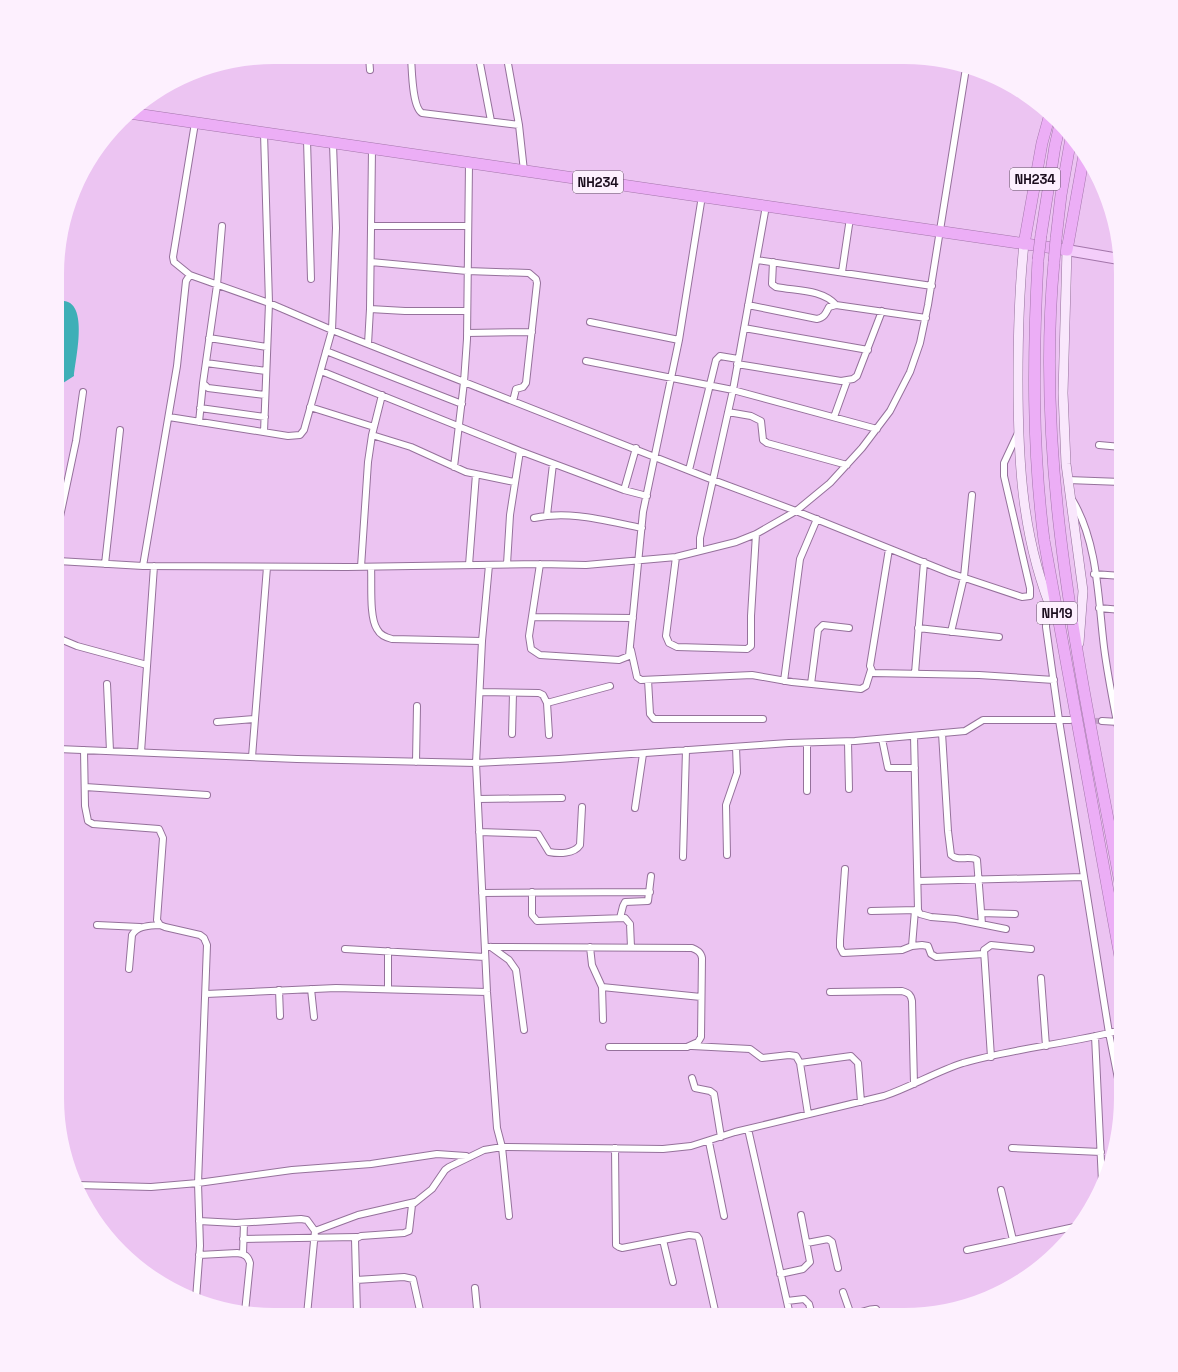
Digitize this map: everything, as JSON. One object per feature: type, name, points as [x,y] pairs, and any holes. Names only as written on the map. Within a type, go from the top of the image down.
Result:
[{"type":"highway","name":"NH234","points":[[138,114],[469,164],[702,196],[940,233],[1067,250],[1083,163]]},
{"type":"highway","name":"NH234","points":[[1024,244],[1039,158],[1048,122]]},
{"type":"highway","name":"NH19","points":[[1058,132],[1038,260],[1034,340],[1035,440],[1038,490],[1044,540],[1114,924]]},
{"type":"highway","name":"NH19","points":[[1070,145],[1061,195],[1050,307],[1051,455],[1060,539],[1078,656],[1114,850]]},
{"type":"main road","points":[[1024,244],[1018,308],[1018,432],[1025,516],[1033,555],[1048,600],[1060,629]]},
{"type":"main road","points":[[1078,656],[1083,591],[1068,480],[1063,393],[1067,250],[1114,258]]},
{"type":"street","points":[[370,64],[370,70]]},
{"type":"street","points":[[412,64],[415,102],[419,111],[422,113],[519,125]]},
{"type":"street","points":[[480,64],[491,121]]},
{"type":"street","points":[[508,64],[519,125],[524,171]]},
{"type":"street","points":[[64,561],[142,566],[267,567],[371,567],[507,564],[586,565],[638,562],[676,557],[736,542],[756,534],[796,510],[812,498],[847,465],[890,411],[910,372],[920,343],[932,286],[965,73]]},
{"type":"street","points":[[195,123],[173,257],[174,262],[190,274],[217,286],[269,303],[332,330],[636,448],[713,480],[796,510],[889,549],[1022,597],[1030,596],[1031,592],[1004,476],[1006,459],[1018,432]]},
{"type":"street","points":[[264,133],[269,303],[264,432]]},
{"type":"street","points":[[307,140],[311,279]]},
{"type":"street","points":[[169,417],[288,436],[300,435],[304,430],[332,330],[336,228],[333,144]]},
{"type":"street","points":[[368,344],[372,226],[372,149]]},
{"type":"street","points":[[454,467],[462,404],[467,333],[469,164]]},
{"type":"street","points":[[540,564],[529,644],[531,649],[540,655],[619,660],[629,656],[631,649],[638,562],[647,496],[679,340],[702,196]]},
{"type":"street","points":[[700,551],[700,538],[733,390],[766,206]]},
{"type":"street","points":[[842,272],[850,218]]},
{"type":"street","points":[[199,422],[217,286],[222,226]]},
{"type":"street","points":[[372,226],[468,226]]},
{"type":"street","points":[[757,260],[932,286]]},
{"type":"street","points":[[371,262],[467,271],[530,273],[534,275],[537,283],[526,383],[523,387],[516,389],[513,401]]},
{"type":"street","points":[[773,262],[771,279],[772,284],[776,287],[821,294],[831,299],[836,305]]},
{"type":"street","points":[[142,566],[177,366],[186,281],[190,274]]},
{"type":"street","points":[[748,305],[817,319],[821,318],[829,307],[836,305],[926,318]]},
{"type":"street","points":[[370,309],[405,311],[467,311]]},
{"type":"street","points":[[689,470],[709,385],[717,358],[723,356],[738,362],[847,381],[857,376],[882,311]]},
{"type":"street","points":[[590,322],[679,340]]},
{"type":"street","points":[[744,328],[868,350]]},
{"type":"street","points":[[467,333],[532,332]]},
{"type":"street","points":[[209,338],[267,348]]},
{"type":"street","points":[[326,351],[462,404]]},
{"type":"street","points":[[586,361],[733,390],[877,429]]},
{"type":"street","points":[[206,363],[266,371]]},
{"type":"street","points":[[321,371],[382,395],[458,428],[624,490],[647,496]]},
{"type":"street","points":[[834,417],[847,381]]},
{"type":"street","points":[[203,383],[208,388],[265,395]]},
{"type":"street","points":[[64,498],[76,441],[83,392]]},
{"type":"street","points":[[361,567],[366,481],[372,435],[382,395]]},
{"type":"street","points":[[310,407],[374,427]]},
{"type":"street","points":[[200,408],[265,417]]},
{"type":"street","points":[[728,412],[750,416],[760,422],[763,440],[767,443],[847,465]]},
{"type":"street","points":[[105,564],[120,430]]},
{"type":"street","points":[[372,435],[411,447],[454,467],[476,474],[514,482]]},
{"type":"street","points":[[1099,445],[1114,446]]},
{"type":"street","points":[[624,490],[636,448]]},
{"type":"street","points":[[507,564],[514,482],[520,451]]},
{"type":"street","points":[[547,515],[553,464]]},
{"type":"street","points":[[469,565],[476,474]]},
{"type":"street","points":[[1068,480],[1114,482]]},
{"type":"street","points":[[951,632],[964,577],[972,495]]},
{"type":"street","points":[[1070,497],[1080,514],[1088,534],[1104,648],[1114,697]]},
{"type":"street","points":[[534,518],[547,515],[579,515],[642,528]]},
{"type":"street","points":[[784,681],[800,559],[817,519]]},
{"type":"street","points":[[676,557],[666,636],[669,644],[677,647],[747,649],[751,646],[752,642],[751,616],[756,534]]},
{"type":"street","points":[[631,649],[638,680],[752,675],[784,681],[861,689],[866,686],[870,670],[878,608],[889,549]]},
{"type":"street","points":[[915,673],[924,562]]},
{"type":"street","points":[[489,565],[482,641],[476,763],[482,892],[488,947],[485,957],[487,992],[497,1128],[502,1147],[509,1216]]},
{"type":"street","points":[[141,752],[154,566]]},
{"type":"street","points":[[252,757],[267,567]]},
{"type":"street","points":[[371,567],[373,621],[383,636],[392,639],[482,641]]},
{"type":"street","points":[[1094,574],[1114,575]]},
{"type":"street","points":[[1048,600],[1046,627],[1114,1061]]},
{"type":"street","points":[[1099,608],[1114,609]]},
{"type":"street","points":[[532,618],[633,618]]},
{"type":"street","points":[[811,684],[818,630],[823,625],[849,628]]},
{"type":"street","points":[[918,628],[999,637]]},
{"type":"street","points":[[64,641],[77,646],[147,665]]},
{"type":"street","points":[[870,670],[877,673],[979,675],[1054,680]]},
{"type":"street","points":[[648,680],[650,714],[654,719],[763,719]]},
{"type":"street","points":[[107,684],[110,751]]},
{"type":"street","points":[[547,703],[610,686]]},
{"type":"street","points":[[480,692],[539,693],[543,695],[547,703],[549,735]]},
{"type":"street","points":[[512,734],[513,693]]},
{"type":"street","points":[[416,762],[417,706]]},
{"type":"street","points":[[217,722],[254,719]]},
{"type":"street","points":[[64,749],[252,757],[476,763],[643,754],[736,747],[848,742],[965,731],[983,720],[1070,720]]},
{"type":"street","points":[[1102,721],[1114,722]]},
{"type":"street","points":[[942,733],[947,824],[951,855],[955,858],[974,858],[977,860],[980,878],[982,924]]},
{"type":"street","points":[[912,946],[917,910],[918,881],[914,736]]},
{"type":"street","points":[[882,739],[888,768],[915,768]]},
{"type":"street","points":[[848,742],[850,789]]},
{"type":"street","points":[[807,743],[808,791]]},
{"type":"street","points":[[727,855],[726,805],[737,773],[736,747]]},
{"type":"street","points":[[84,750],[84,787],[86,815],[88,821],[94,824],[159,828],[162,832],[163,838],[156,911],[160,925]]},
{"type":"street","points":[[683,857],[686,750]]},
{"type":"street","points":[[635,808],[643,754]]},
{"type":"street","points":[[84,787],[207,795]]},
{"type":"street","points":[[478,799],[562,798]]},
{"type":"street","points":[[479,832],[538,834],[549,852],[571,852],[578,849],[580,845],[582,807]]},
{"type":"street","points":[[844,869],[840,940],[840,948],[843,953],[902,950],[912,946],[925,945],[928,946],[931,954],[936,957],[984,954]]},
{"type":"street","points":[[620,918],[625,902],[648,901],[651,876]]},
{"type":"street","points":[[918,881],[1084,876]]},
{"type":"street","points":[[482,892],[650,892]]},
{"type":"street","points":[[532,892],[532,915],[537,921],[620,918],[628,920],[630,924],[631,947]]},
{"type":"street","points":[[871,911],[917,910],[923,916],[956,919],[1006,929]]},
{"type":"street","points":[[981,913],[1015,914]]},
{"type":"street","points":[[97,925],[140,927],[160,925],[200,935],[204,938],[207,952],[198,1183],[199,1255],[196,1293]]},
{"type":"street","points":[[129,969],[132,935],[140,927]]},
{"type":"street","points":[[991,1057],[984,950],[991,945],[1031,949]]},
{"type":"street","points":[[488,947],[590,946],[692,948],[698,950],[702,958],[701,1037],[698,1042],[692,1046]]},
{"type":"street","points":[[590,946],[592,965],[602,987],[603,1020]]},
{"type":"street","points":[[488,947],[509,960],[516,970],[524,1030]]},
{"type":"street","points":[[345,949],[485,957]]},
{"type":"street","points":[[388,951],[388,988]]},
{"type":"street","points":[[1041,978],[1046,1046]]},
{"type":"street","points":[[602,987],[701,997]]},
{"type":"street","points":[[206,994],[279,990],[388,988],[487,992]]},
{"type":"street","points":[[311,989],[314,1017]]},
{"type":"street","points":[[279,990],[280,1016]]},
{"type":"street","points":[[830,992],[908,992],[912,1001],[914,1084]]},
{"type":"street","points":[[244,1239],[314,1239],[357,1237],[409,1231],[411,1208],[415,1202],[432,1189],[445,1170],[484,1150],[502,1147],[679,1148],[710,1142],[748,1129],[861,1102],[900,1091],[936,1072],[964,1063],[1114,1032]]},
{"type":"street","points":[[1095,1036],[1102,1169]]},
{"type":"street","points":[[609,1047],[692,1046],[750,1049],[759,1057],[796,1056],[800,1063],[808,1114]]},
{"type":"street","points":[[800,1063],[851,1056],[856,1059],[858,1063],[861,1102]]},
{"type":"street","points":[[692,1078],[695,1088],[710,1091],[714,1094],[721,1138]]},
{"type":"street","points":[[748,1129],[788,1308]]},
{"type":"street","points":[[710,1142],[724,1216]]},
{"type":"street","points":[[615,1148],[616,1245],[622,1248],[693,1234],[700,1239],[715,1308]]},
{"type":"street","points":[[1012,1148],[1101,1152]]},
{"type":"street","points":[[83,1185],[139,1187],[198,1183],[292,1170],[378,1163],[437,1154],[468,1157]]},
{"type":"street","points":[[1002,1190],[1014,1240]]},
{"type":"street","points":[[315,1231],[358,1215],[415,1202]]},
{"type":"street","points":[[780,1274],[803,1269],[808,1266],[810,1262],[801,1215]]},
{"type":"street","points":[[199,1222],[244,1223],[301,1218],[307,1220],[315,1231],[308,1308]]},
{"type":"street","points":[[243,1254],[244,1223]]},
{"type":"street","points":[[967,1250],[1069,1228]]},
{"type":"street","points":[[357,1237],[354,1243],[357,1308]]},
{"type":"street","points":[[663,1240],[673,1282]]},
{"type":"street","points":[[807,1243],[825,1240],[832,1242],[838,1268]]},
{"type":"street","points":[[199,1255],[243,1254],[248,1258],[250,1263],[246,1306]]},
{"type":"street","points":[[356,1280],[404,1277],[413,1279],[420,1308]]},
{"type":"street","points":[[475,1288],[478,1303],[477,1308]]},
{"type":"street","points":[[844,1292],[849,1308]]},
{"type":"street","points":[[787,1302],[804,1298],[810,1308]]},
{"type":"shaded area","points":[[64,302],[69,302],[75,309],[78,319],[79,331],[74,376],[64,382]]},
{"type":"tunnel","points":[[1075,720],[1102,721]]}]
